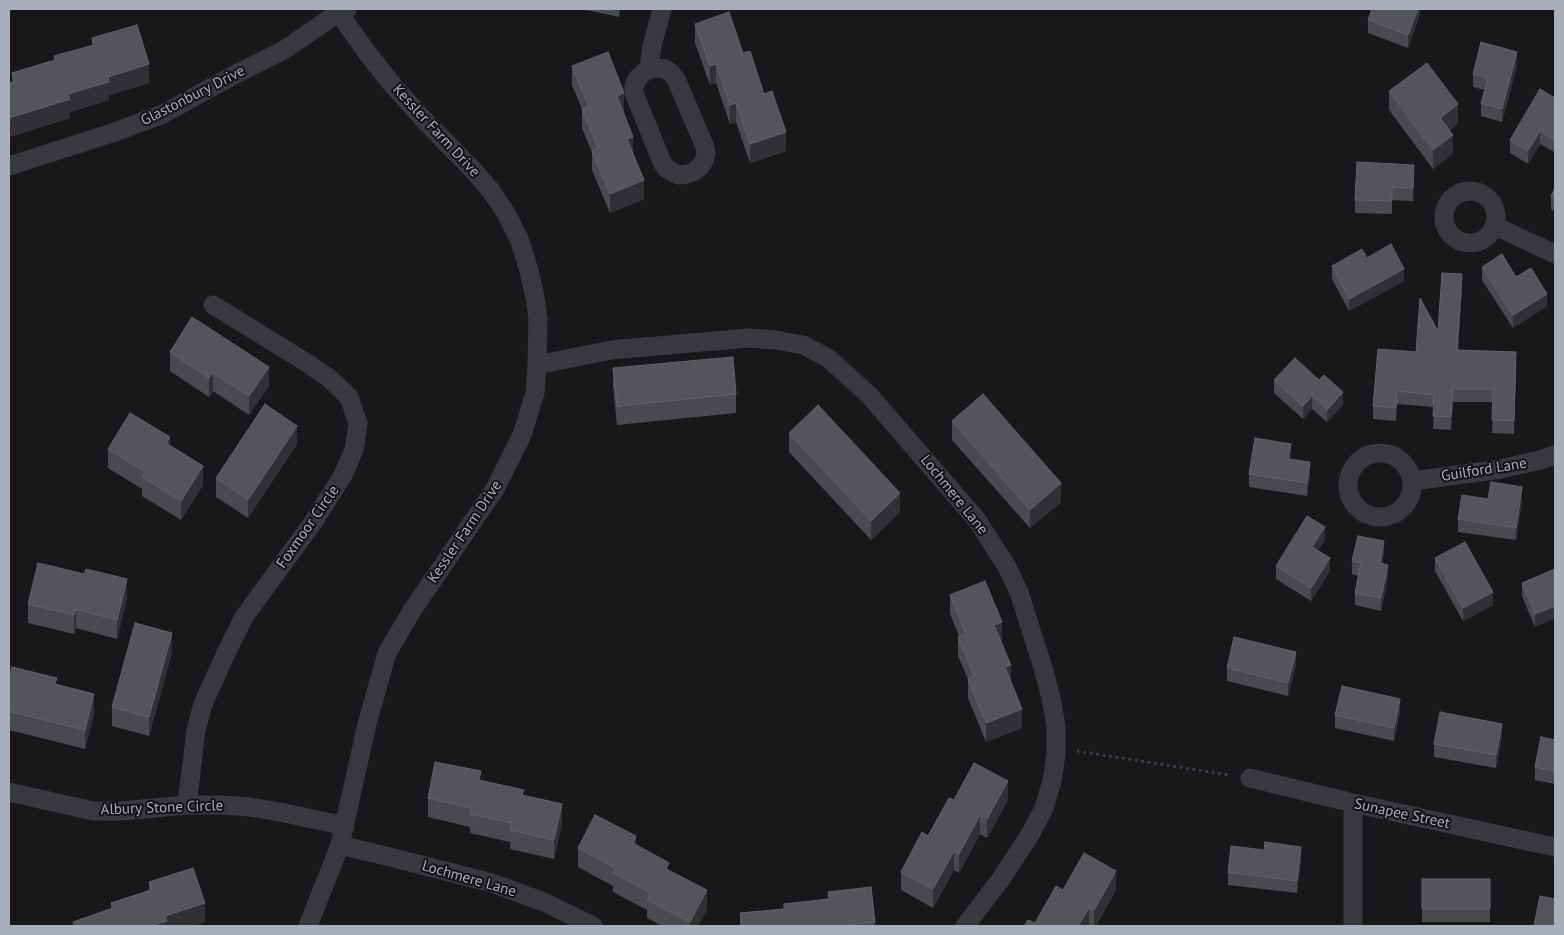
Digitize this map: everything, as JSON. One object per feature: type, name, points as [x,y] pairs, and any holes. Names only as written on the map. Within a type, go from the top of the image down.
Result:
[{"type":"street","points":[[649,69],[665,69],[676,79],[705,147],[704,161],[694,172],[679,174],[666,168],[634,94],[634,86],[637,79],[649,69],[652,46],[662,9]]},
{"type":"street","name":"Glastonbury Drive","points":[[9,166],[112,133],[163,114],[284,50],[340,10]]},
{"type":"street","name":"Kessler Farm Drive","points":[[308,926],[340,845],[367,724],[387,653],[413,609],[496,489],[522,436],[535,393],[537,365],[538,319],[530,271],[520,241],[506,213],[491,190],[385,76],[368,54],[340,10]]},
{"type":"street","points":[[1495,226],[1555,254]]},
{"type":"street","name":"Foxmoor Circle","points":[[187,805],[196,730],[204,704],[226,653],[244,616],[314,521],[343,475],[354,450],[358,423],[348,397],[329,378],[213,304]]},
{"type":"street","name":"Lochmere Lane","points":[[537,365],[611,350],[748,338],[776,340],[803,345],[828,358],[869,395],[977,520],[1008,567],[1019,592],[1047,680],[1056,726],[1056,748],[1052,781],[1044,808],[1031,833],[1001,879],[965,926]]},
{"type":"street","name":"Guilford Lane","points":[[1413,481],[1501,469],[1555,455]]},
{"type":"street","name":"Sunapee Street","points":[[1250,778],[1353,803],[1555,847]]},
{"type":"street","name":"Albury Stone Circle","points":[[9,792],[93,811],[121,811],[187,805],[221,805],[250,807],[345,826]]},
{"type":"street","points":[[1353,803],[1353,926]]},
{"type":"street","name":"Lochmere Lane","points":[[340,845],[492,883],[544,902],[593,926]]},
{"type":"path","points":[[1056,748],[1250,778]]},
{"type":"building","points":[[1372,9],[1418,9],[1408,35],[1368,20]]},
{"type":"building","points":[[729,12],[743,53],[750,51],[764,94],[772,91],[786,132],[750,144],[736,103],[730,105],[716,64],[710,66],[695,24]]},
{"type":"building","points":[[137,25],[149,64],[108,77],[109,82],[68,94],[70,99],[9,118],[9,83],[15,82],[12,73],[55,60],[54,56],[94,45],[92,38]]},
{"type":"building","points":[[1481,42],[1517,52],[1502,109],[1481,103],[1488,78],[1473,74]]},
{"type":"building","points":[[608,52],[624,93],[617,96],[633,137],[627,139],[644,180],[610,194],[592,151],[598,148],[582,109],[589,106],[572,66]]},
{"type":"building","points":[[1427,63],[1458,104],[1440,118],[1453,135],[1433,150],[1389,91]]},
{"type":"building","points":[[1540,89],[1555,98],[1555,138],[1540,131],[1528,151],[1510,140]]},
{"type":"building","points":[[1357,162],[1414,165],[1413,188],[1392,187],[1392,201],[1355,200]]},
{"type":"building","points":[[1555,188],[1555,199],[1551,196]]},
{"type":"building","points":[[1391,244],[1404,269],[1349,299],[1332,266],[1362,249],[1367,258]]},
{"type":"building","points":[[1502,254],[1516,277],[1531,268],[1547,294],[1513,315],[1482,267]]},
{"type":"building","points":[[1442,273],[1462,274],[1457,350],[1516,352],[1514,421],[1492,420],[1493,389],[1453,389],[1451,417],[1433,416],[1434,395],[1397,391],[1396,408],[1373,406],[1378,349],[1416,352],[1420,298],[1438,331]]},
{"type":"building","points":[[192,317],[269,367],[249,396],[213,373],[209,378],[170,352]]},
{"type":"building","points":[[733,357],[736,394],[617,406],[613,368]]},
{"type":"building","points":[[1295,358],[1319,380],[1324,375],[1343,392],[1327,410],[1312,396],[1303,406],[1274,380]]},
{"type":"building","points":[[983,394],[1061,483],[1030,510],[952,421]]},
{"type":"building","points":[[265,404],[297,426],[248,500],[216,478]]},
{"type":"building","points":[[818,405],[900,493],[871,521],[789,433]]},
{"type":"building","points":[[130,413],[170,437],[166,443],[203,466],[181,501],[142,477],[145,472],[108,449]]},
{"type":"building","points":[[1255,438],[1291,444],[1288,459],[1310,462],[1307,483],[1249,474]]},
{"type":"building","points":[[1491,482],[1522,487],[1516,528],[1458,519],[1462,495],[1488,499]]},
{"type":"building","points":[[1307,516],[1325,527],[1312,547],[1330,558],[1311,588],[1276,566]]},
{"type":"building","points":[[1358,536],[1384,541],[1380,563],[1388,565],[1381,598],[1355,593],[1361,563],[1352,561]]},
{"type":"building","points":[[1465,542],[1493,592],[1463,608],[1435,558]]},
{"type":"building","points":[[38,563],[84,574],[86,569],[127,579],[117,620],[76,609],[74,615],[28,604]]},
{"type":"building","points":[[1555,569],[1555,606],[1535,614],[1522,583]]},
{"type":"building","points":[[985,581],[1002,622],[994,625],[1011,665],[1005,667],[1022,709],[986,723],[968,679],[974,676],[958,637],[966,634],[950,595]]},
{"type":"building","points":[[135,623],[172,633],[149,717],[112,707]]},
{"type":"building","points":[[1234,637],[1296,652],[1288,683],[1227,668]]},
{"type":"building","points":[[12,667],[57,678],[55,684],[94,694],[85,730],[9,711],[9,679]]},
{"type":"building","points":[[1342,686],[1400,699],[1394,728],[1335,715]]},
{"type":"building","points":[[1440,712],[1502,724],[1496,755],[1434,744]]},
{"type":"building","points":[[1541,737],[1555,740],[1555,771],[1535,767]]},
{"type":"building","points":[[435,762],[481,771],[479,780],[524,790],[522,795],[562,804],[554,840],[510,830],[512,823],[470,814],[471,808],[428,798]]},
{"type":"building","points":[[974,763],[1008,781],[987,819],[980,815],[959,854],[954,851],[933,889],[901,872],[922,832],[928,836],[949,798],[954,800]]},
{"type":"building","points":[[595,815],[636,836],[633,843],[669,863],[666,869],[707,890],[690,922],[647,900],[651,893],[613,873],[615,868],[578,848]]},
{"type":"building","points":[[1265,842],[1301,847],[1297,881],[1228,872],[1231,846],[1264,850]]},
{"type":"building","points":[[1084,853],[1116,871],[1094,910],[1089,908],[1078,926],[1024,926],[1028,920],[1035,923],[1056,886],[1063,890]]},
{"type":"building","points":[[193,868],[205,903],[165,916],[167,921],[150,926],[75,926],[73,922],[113,908],[111,903],[152,890],[149,882]]},
{"type":"building","points":[[1422,879],[1490,879],[1490,909],[1422,909]]},
{"type":"building","points":[[871,887],[875,922],[839,926],[742,926],[740,913],[784,909],[784,904],[829,899],[828,892]]},
{"type":"building","points":[[1540,896],[1555,899],[1555,926],[1534,926]]}]
